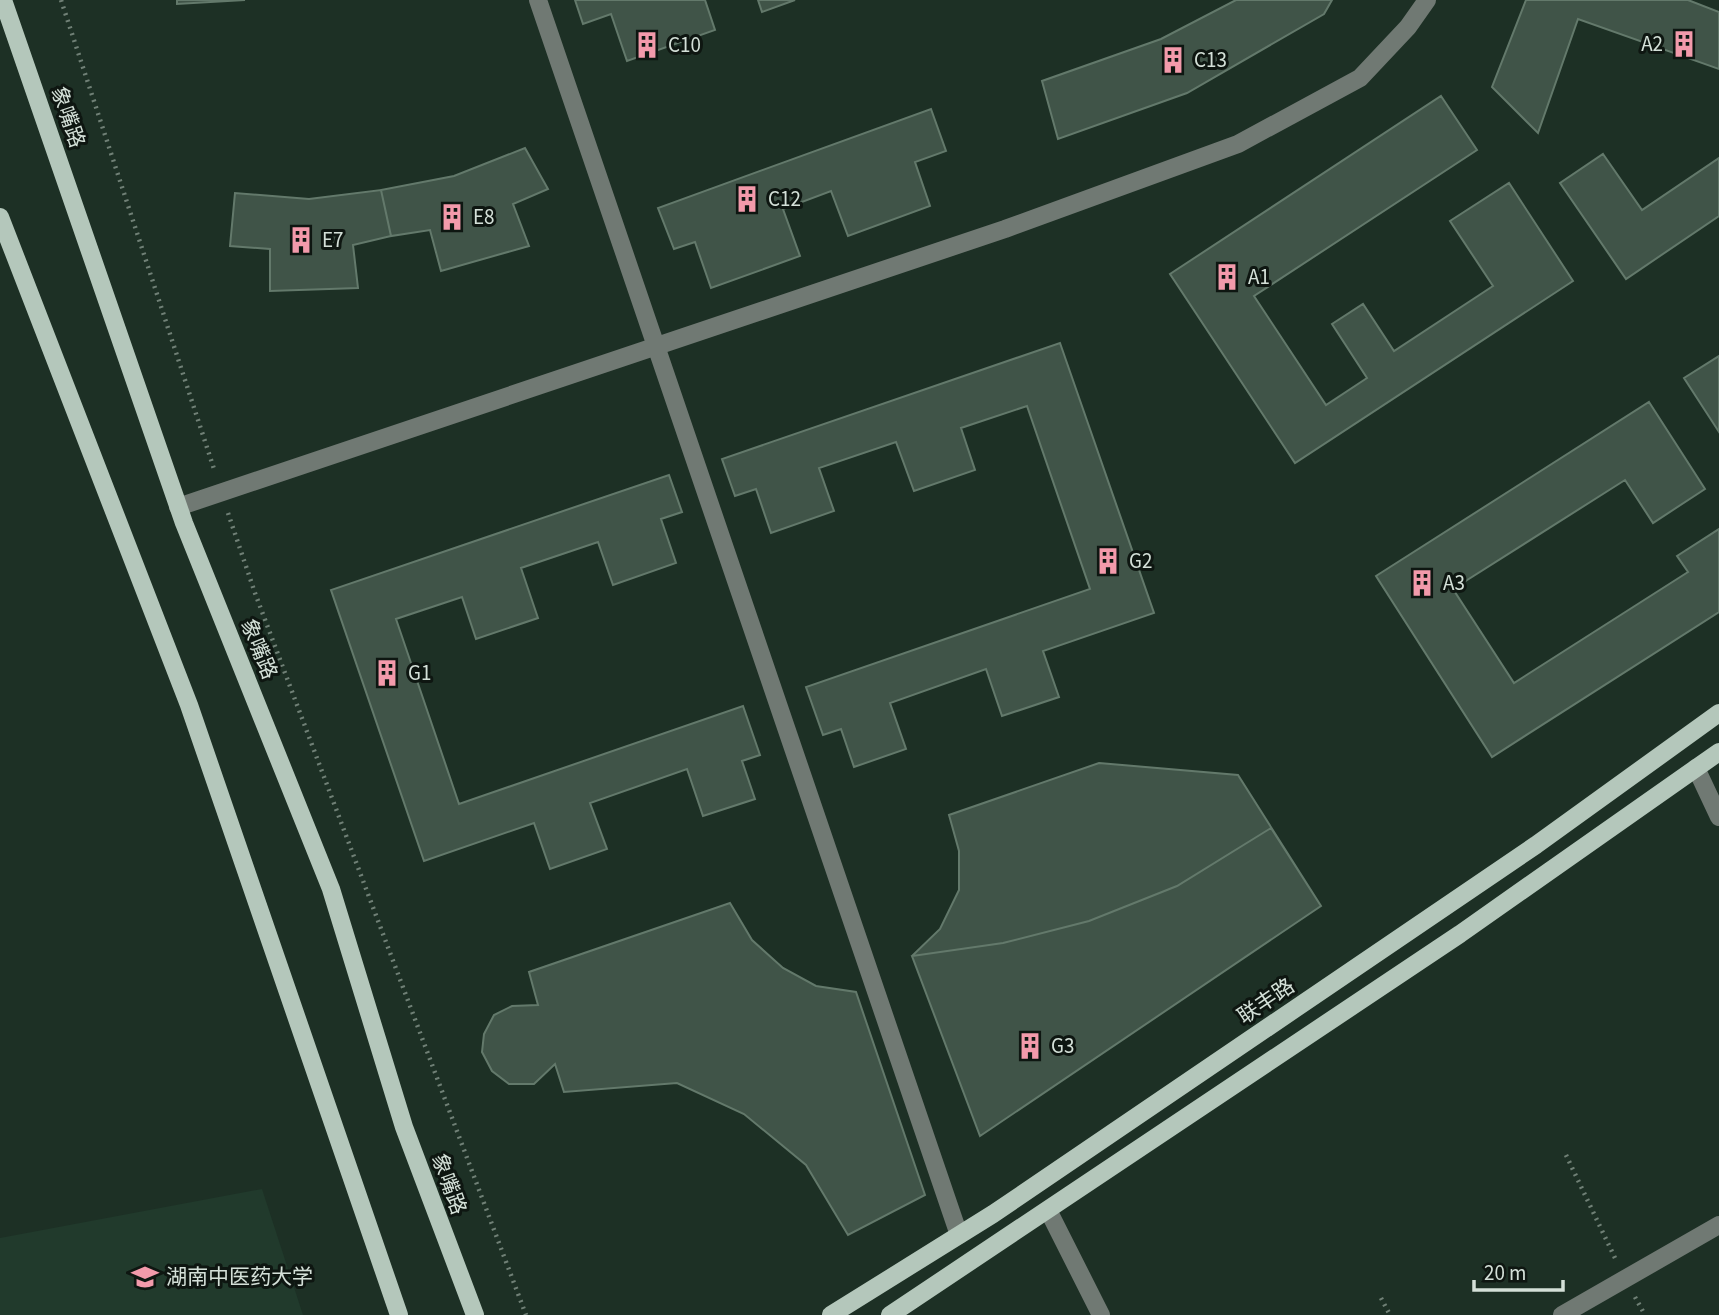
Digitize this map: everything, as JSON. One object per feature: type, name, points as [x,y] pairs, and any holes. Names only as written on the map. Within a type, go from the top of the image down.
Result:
[{"type":"main road","name":"象嘴路","points":[[3,0],[178,507],[331,888],[404,1127],[475,1315]]},
{"type":"main road","points":[[0,217],[189,705],[398,1315]]},
{"type":"main road","name":"联丰路","points":[[831,1315],[959,1235],[1536,845],[1719,713]]},
{"type":"main road","points":[[890,1315],[1460,934],[1719,752]]},
{"type":"street","points":[[538,0],[959,1235]]},
{"type":"street","points":[[178,507],[1005,229],[1237,144],[1360,78],[1408,27],[1427,0]]},
{"type":"street","points":[[1696,768],[1719,817]]},
{"type":"street","points":[[1048,1210],[1101,1315]]},
{"type":"street","points":[[1562,1315],[1719,1225]]},
{"type":"path","points":[[61,0],[255,593],[526,1315]]},
{"type":"path","points":[[1566,1155],[1645,1315]]},
{"type":"path","points":[[1381,1298],[1390,1315]]},
{"type":"shaded area","name":"湖南中医药大学","points":[[262,1189],[303,1315],[0,1315],[0,1238]]},
{"type":"building","points":[[177,0],[245,0],[177,4]]},
{"type":"building","name":"C10","points":[[575,0],[705,0],[715,30],[627,61],[611,14],[583,24]]},
{"type":"building","points":[[758,0],[795,0],[762,12]]},
{"type":"building","name":"C13","points":[[1236,0],[1332,0],[1324,14],[1187,93],[1058,139],[1042,81],[1161,39]]},
{"type":"building","name":"A2","points":[[1526,0],[1688,0],[1719,12],[1719,69],[1578,19],[1538,133],[1492,87]]},
{"type":"building","name":"A1","points":[[1441,96],[1477,150],[1254,296],[1326,405],[1367,378],[1332,324],[1363,304],[1394,351],[1493,286],[1450,221],[1509,183],[1573,281],[1295,463],[1170,274]]},
{"type":"building","name":"C12","points":[[931,109],[946,151],[915,162],[930,206],[848,236],[831,191],[783,209],[800,256],[711,288],[695,242],[674,249],[658,208]]},
{"type":"building","name":"E8","points":[[525,148],[548,189],[513,204],[529,246],[441,271],[430,230],[391,236],[381,190],[454,176]]},
{"type":"building","points":[[1603,154],[1642,210],[1719,158],[1719,216],[1626,279],[1560,183]]},
{"type":"building","name":"E7","points":[[381,190],[391,236],[353,245],[358,288],[270,291],[270,249],[230,246],[235,193],[309,199]]},
{"type":"building","name":"G2","points":[[1060,343],[1154,613],[1043,651],[1059,697],[1002,716],[986,669],[890,703],[906,749],[854,767],[841,729],[823,735],[806,687],[1090,589],[1027,406],[961,428],[975,470],[914,491],[896,442],[819,468],[834,511],[771,533],[756,489],[735,496],[722,459]]},
{"type":"building","points":[[1719,356],[1719,432],[1684,378]]},
{"type":"building","name":"A3","points":[[1649,402],[1705,489],[1653,523],[1625,480],[1453,589],[1514,683],[1688,572],[1677,556],[1719,529],[1719,612],[1492,757],[1376,576]]},
{"type":"building","name":"G1","points":[[669,475],[682,512],[661,519],[676,563],[613,585],[598,542],[521,568],[538,618],[476,639],[462,597],[396,619],[459,804],[743,706],[760,755],[742,761],[755,799],[703,816],[687,769],[590,803],[607,849],[550,869],[534,823],[424,861],[331,590]]},
{"type":"building","points":[[1099,763],[1238,775],[1321,906],[980,1136],[912,956],[940,929],[959,890],[959,851],[949,815]]},
{"type":"building","name":"G3","points":[[1271,828],[1321,906],[980,1136],[912,956],[1003,943],[1089,921],[1177,886]]},
{"type":"building","points":[[730,903],[752,940],[783,968],[816,986],[856,992],[925,1195],[848,1235],[806,1165],[744,1114],[677,1083],[564,1092],[555,1064],[534,1084],[509,1084],[492,1071],[482,1052],[484,1034],[494,1015],[512,1006],[538,1005],[529,972]]},
{"type":"place","name":"A2","points":[[1684,44]]},
{"type":"place","name":"C10","points":[[647,45]]},
{"type":"place","name":"C13","points":[[1173,60]]},
{"type":"place","name":"C12","points":[[747,199]]},
{"type":"place","name":"E8","points":[[452,217]]},
{"type":"place","name":"E7","points":[[301,240]]},
{"type":"place","name":"A1","points":[[1227,277]]},
{"type":"place","name":"G2","points":[[1108,561]]},
{"type":"place","name":"A3","points":[[1422,583]]},
{"type":"place","name":"G1","points":[[387,673]]},
{"type":"place","name":"G3","points":[[1030,1046]]},
{"type":"place","name":"湖南中医药大学","points":[[145,1277]]}]
